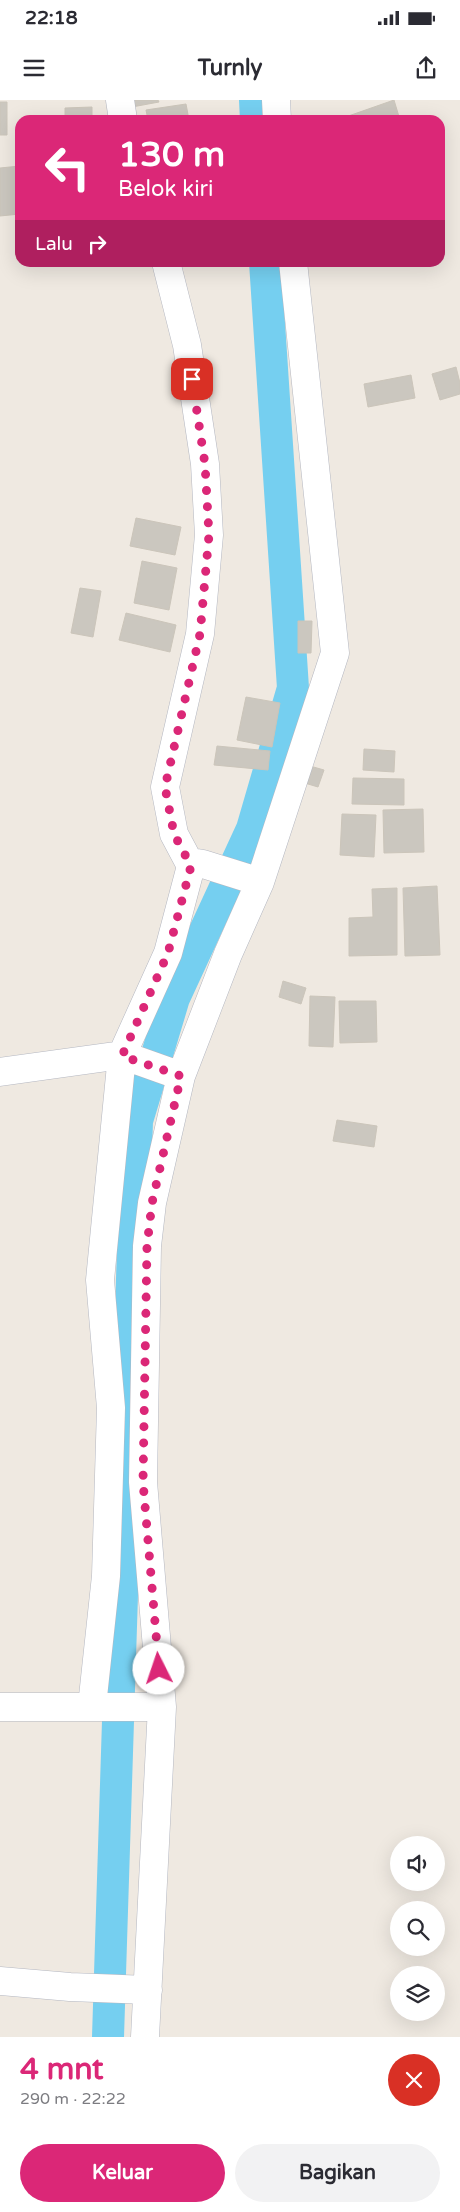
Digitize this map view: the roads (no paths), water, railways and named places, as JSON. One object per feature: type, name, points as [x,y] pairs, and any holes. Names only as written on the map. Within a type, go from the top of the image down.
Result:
[{"type":"street","points":[[120,100],[122,115]]},
{"type":"street","points":[[276,100],[277,115]]},
{"type":"street","points":[[167,267],[187,345],[205,464],[209,535],[200,634],[165,787],[174,834],[197,865],[251,879]]},
{"type":"street","points":[[145,2037],[156,1707],[143,1482],[147,1246],[152,1203],[177,1074],[228,954],[251,879],[335,653],[294,267]]},
{"type":"street","points":[[99,1706],[106,1576],[111,1408],[100,1280],[129,1058],[168,953],[197,865]]},
{"type":"street","points":[[0,1072],[129,1058],[177,1074]]},
{"type":"street","points":[[0,1707],[156,1707]]},
{"type":"street","points":[[0,1981],[70,1987],[148,1990]]},
{"type":"waterway","points":[[255,100],[256,115]]},
{"type":"waterway","points":[[108,2037],[137,1121],[174,998],[252,829],[293,688],[265,267]]}]
